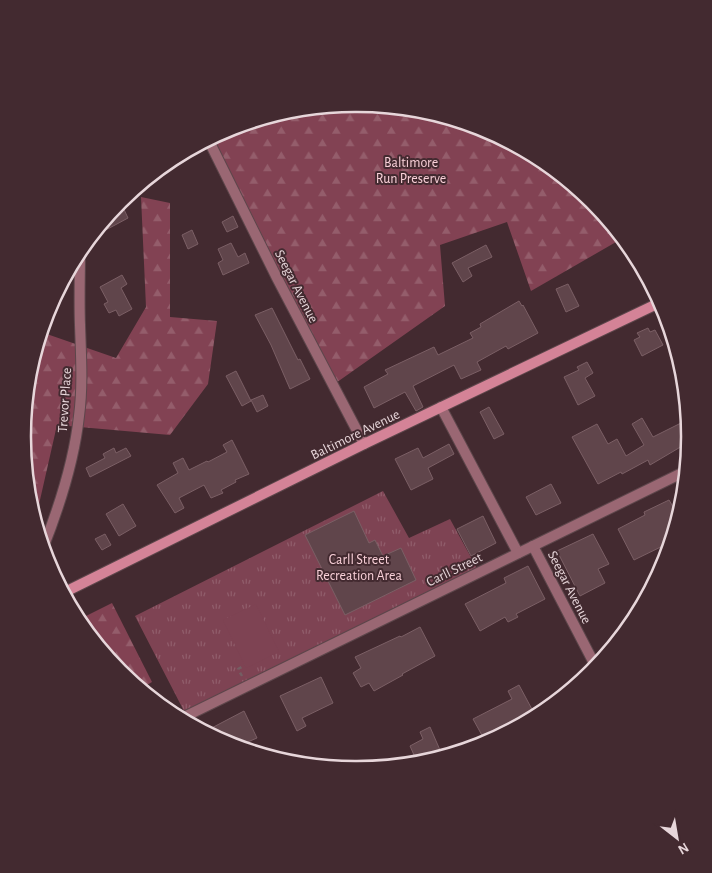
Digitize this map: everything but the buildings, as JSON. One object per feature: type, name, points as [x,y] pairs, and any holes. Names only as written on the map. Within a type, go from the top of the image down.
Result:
[{"type":"street","name":"Seegar Avenue","points":[[211,145],[277,278],[364,444]]},
{"type":"street","name":"Trevor Place","points":[[47,537],[66,484],[74,453],[79,416],[81,384],[80,266]]},
{"type":"street","name":"Baltimore Avenue","points":[[70,590],[364,444],[653,306]]},
{"type":"street","points":[[441,407],[518,553]]},
{"type":"street","name":"Carll Street","points":[[189,715],[678,475]]},
{"type":"street","name":"Seegar Avenue","points":[[533,546],[592,659]]},
{"type":"path","points":[[242,676],[238,669],[245,665]]},
{"type":"green space","name":"Baltimore Run Preserve","points":[[335,112],[377,112],[440,123],[480,136],[500,145],[536,166],[586,207],[616,242],[531,291],[507,222],[440,245],[445,306],[333,385],[215,144],[272,123]]},
{"type":"green space","points":[[141,197],[170,203],[170,317],[217,321],[208,384],[170,435],[57,425],[39,506],[32,458],[32,415],[37,373],[47,334],[116,358],[146,307]]},
{"type":"green space","name":"Carll Street Recreation Area","points":[[383,491],[409,538],[450,519],[479,572],[189,715],[185,712],[135,616]]},
{"type":"green space","points":[[112,603],[152,682],[147,685],[126,666],[98,634],[86,616]]},
{"type":"green space","points":[[256,604],[279,652],[246,668],[223,620]]}]
